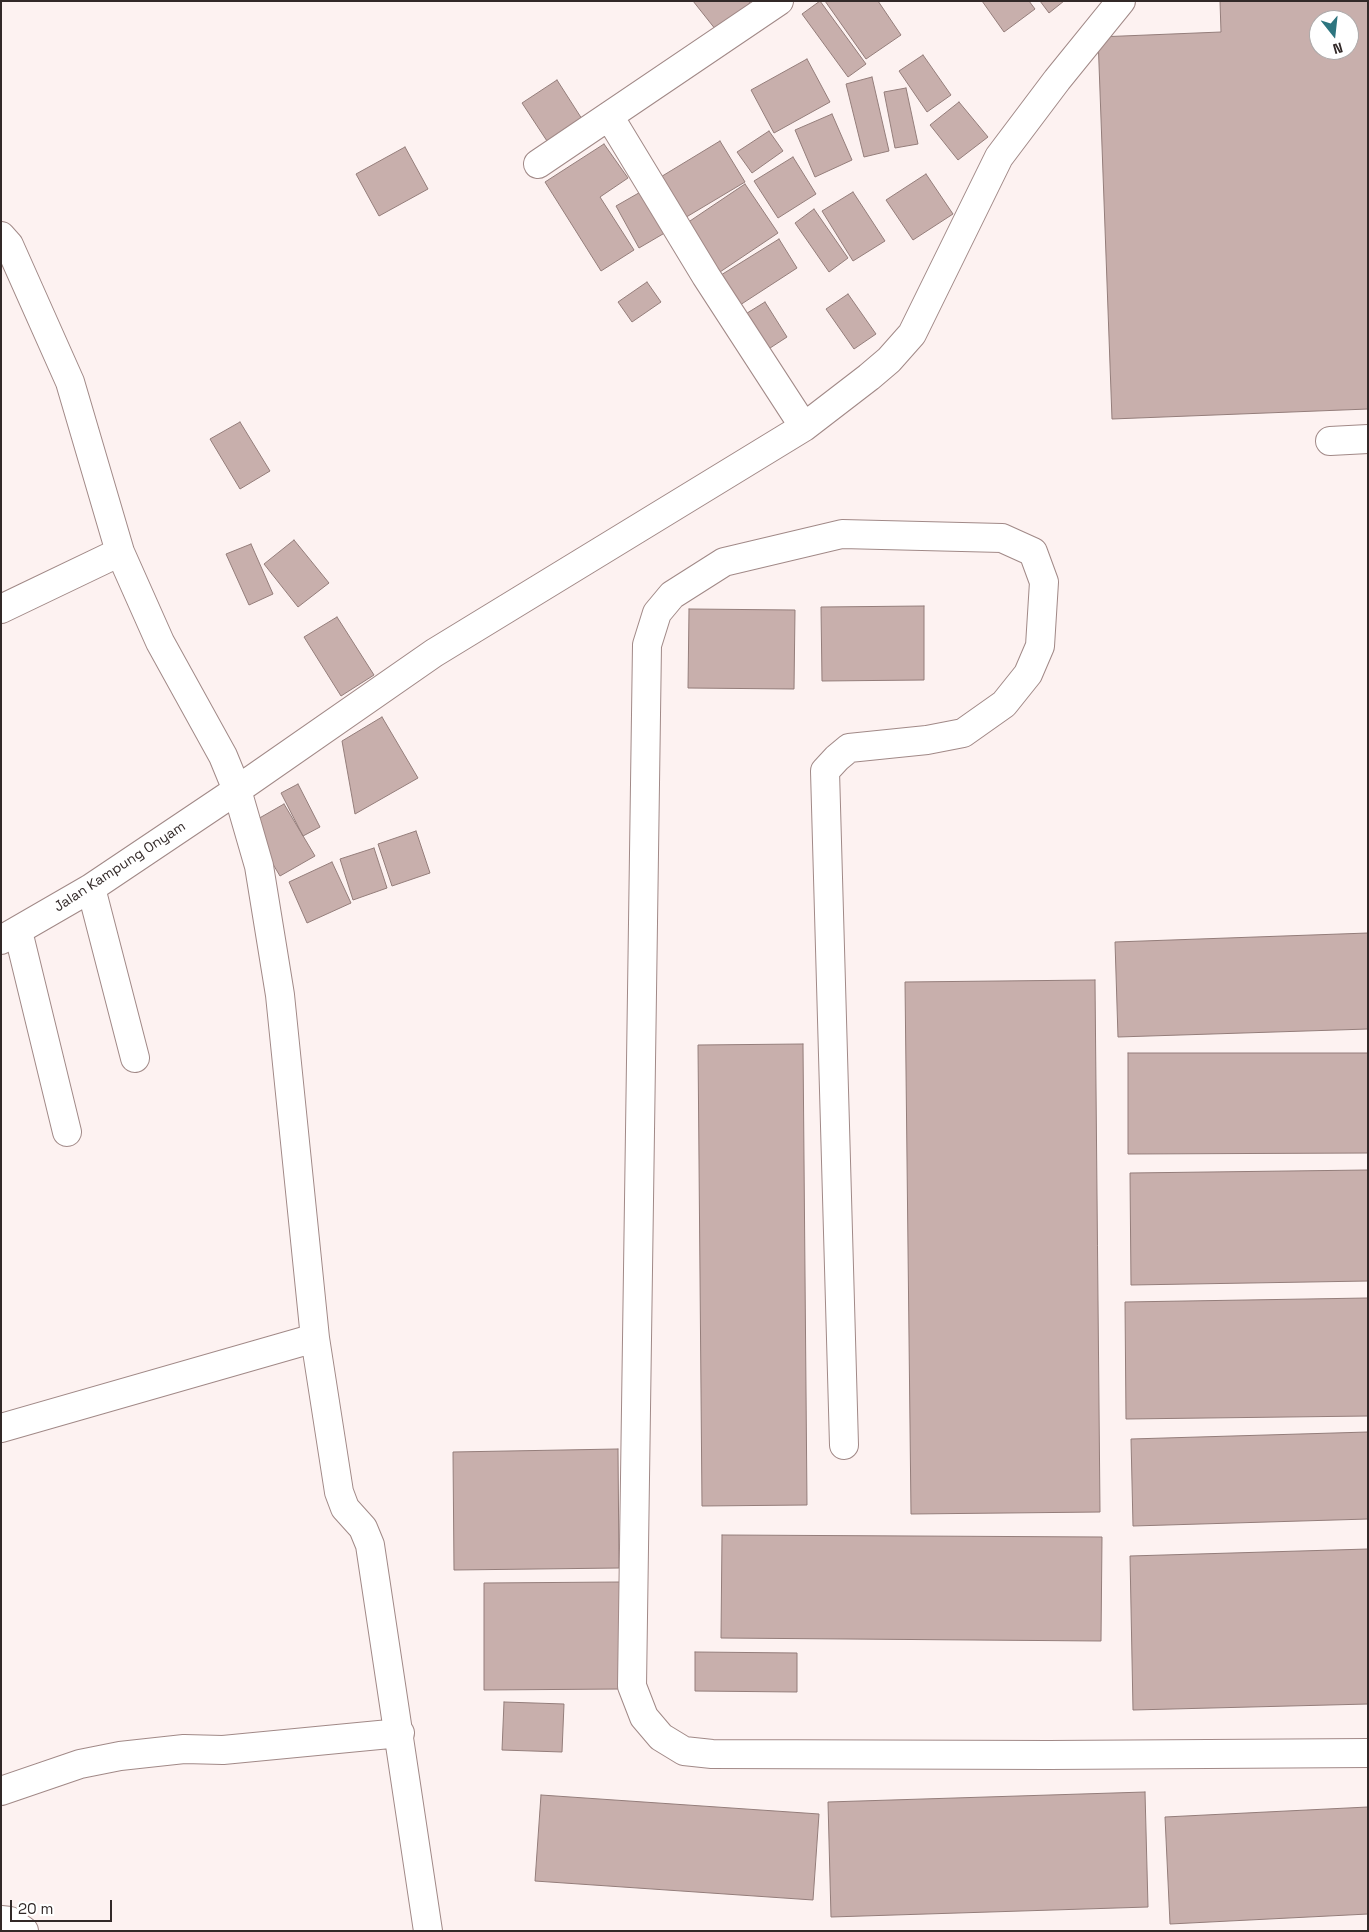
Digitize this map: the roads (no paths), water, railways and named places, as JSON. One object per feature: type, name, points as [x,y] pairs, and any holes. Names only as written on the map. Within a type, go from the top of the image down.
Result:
[{"type":"street","points":[[538,164],[779,1]]},
{"type":"street","name":"Jalan Kampung Onyam","points":[[10,936],[91,888],[238,790],[434,653],[804,428],[869,377],[889,360],[912,334],[1000,157],[1057,80],[1120,1]]},
{"type":"street","points":[[609,116],[706,276],[804,428]]},
{"type":"street","points":[[1,236],[9,245],[70,382],[120,552],[160,642],[223,756],[238,790],[259,866],[280,995],[315,1338],[339,1492],[345,1508],[363,1528],[370,1545],[400,1733],[428,1931]]},
{"type":"street","points":[[1330,441],[1368,439]]},
{"type":"street","points":[[844,1445],[825,771],[849,748],[927,740],[963,733],[1004,704],[1028,674],[1040,646],[1044,582],[1033,552],[1002,538],[842,534],[724,562],[672,595],[657,613],[647,645],[632,1686],[644,1717],[661,1737],[684,1752],[712,1754],[1049,1755],[1368,1753]]},
{"type":"street","points":[[1,609],[120,552]]},
{"type":"street","points":[[91,888],[135,1058]]},
{"type":"street","points":[[10,936],[67,1132]]},
{"type":"street","points":[[1,1428],[315,1338]]},
{"type":"street","points":[[1,1791],[80,1764],[120,1756],[184,1748],[223,1750],[400,1733]]},
{"type":"street","points":[[1,1920],[10,1921],[24,1931]]}]
